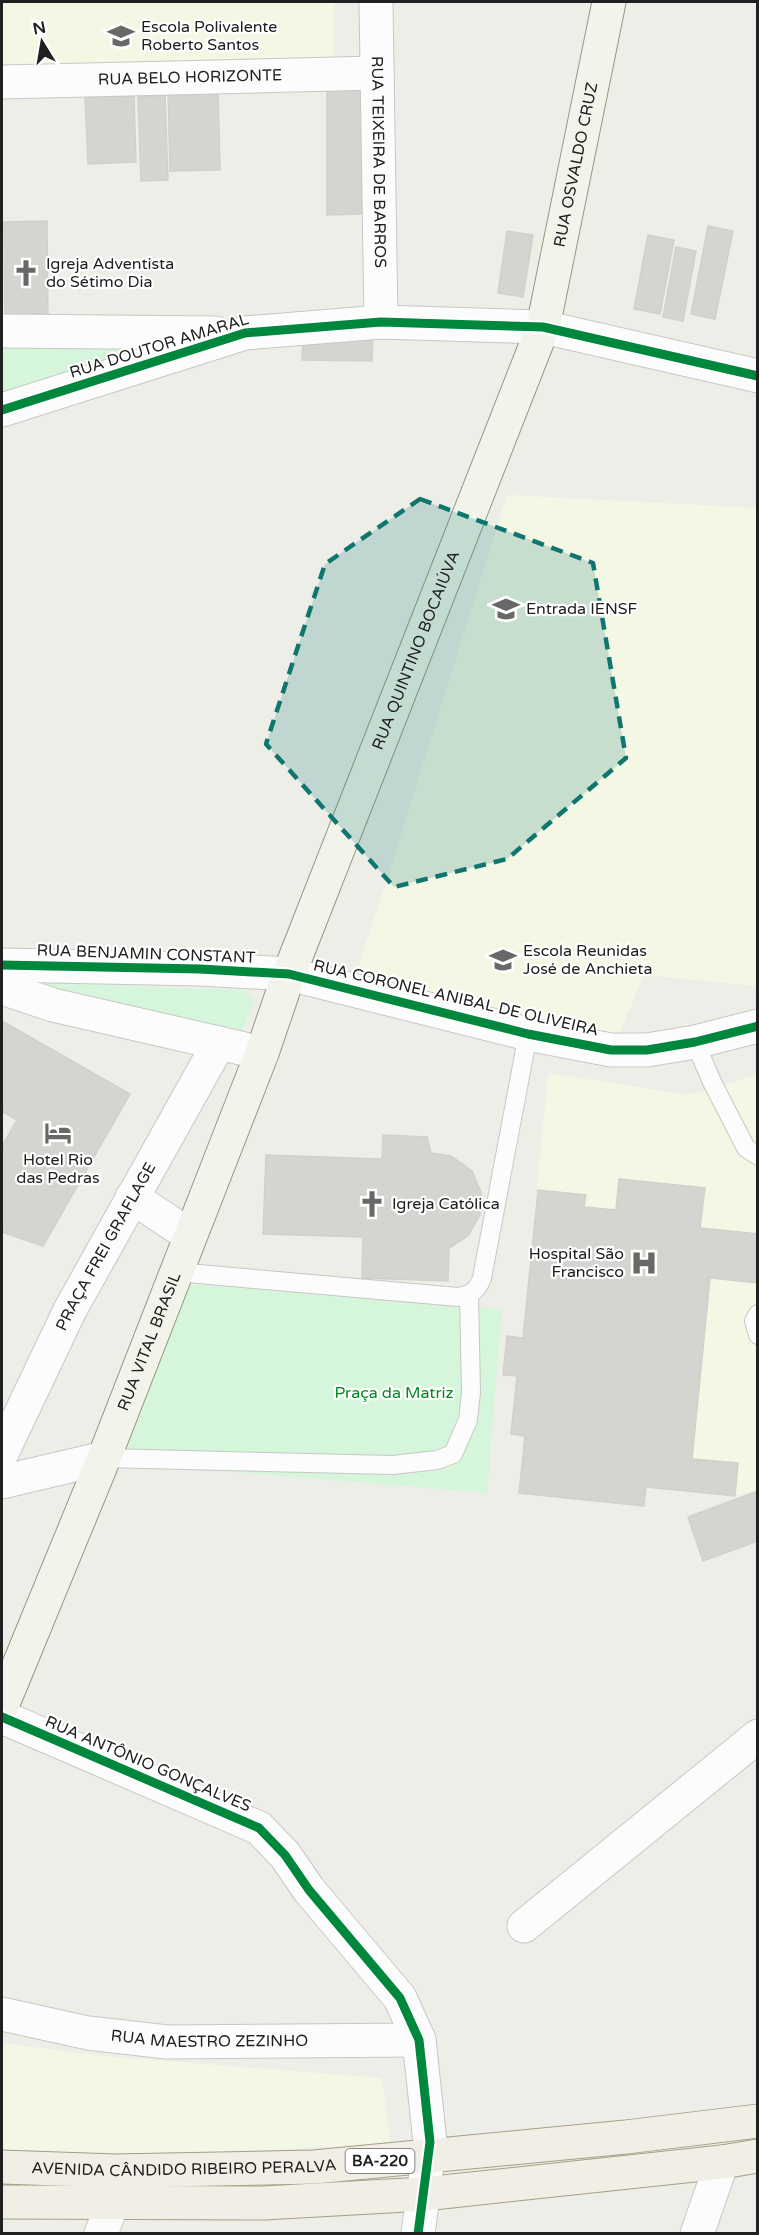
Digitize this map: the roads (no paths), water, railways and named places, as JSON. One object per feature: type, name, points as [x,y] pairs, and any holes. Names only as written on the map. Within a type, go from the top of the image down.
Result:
[{"type":"main road","name":"RUA OSVALDO CRUZ","points":[[543,327],[609,2]]},
{"type":"main road","name":"RUA QUINTINO BOCAIÚVA","points":[[289,974],[543,327]]},
{"type":"main road","name":"RUA VITAL BRASIL","points":[[2,1706],[104,1458],[261,1053],[289,974]]},
{"type":"main road","name":"AVENIDA CÂNDIDO RIBEIRO PERALVA","points":[[2,2167],[115,2171],[314,2168],[626,2137],[758,2121]]},
{"type":"main road","name":"AVENIDA CÂNDIDO RIBEIRO PERALVA","points":[[2,2202],[107,2219],[264,2203],[424,2194],[722,2162],[758,2156]]},
{"type":"street","name":"RUA TEIXEIRA DE BARROS","points":[[376,2],[381,322]]},
{"type":"street","name":"RUA BELO HORIZONTE","points":[[2,82],[377,73]]},
{"type":"street","name":"RUA DOUTOR AMARAL","points":[[2,410],[245,333],[381,322],[543,327],[758,376]]},
{"type":"street","points":[[2,331],[245,333]]},
{"type":"street","name":"RUA BENJAMIN CONSTANT","points":[[2,965],[200,969],[289,974]]},
{"type":"street","name":"RUA CORONEL ANIBAL DE OLIVEIRA","points":[[289,974],[528,1034],[611,1050],[647,1050],[695,1042],[758,1026]]},
{"type":"street","points":[[2,988],[53,1005],[261,1053]]},
{"type":"street","name":"PRAÇA FREI GRAFLAGE","points":[[2,1453],[70,1310],[219,1043]]},
{"type":"street","points":[[132,1197],[189,1235]]},
{"type":"street","points":[[2,1482],[104,1458]]},
{"type":"street","name":"RUA ANTÔNIO GONÇALVES","points":[[2,1717],[259,1828],[285,1855],[309,1890],[399,1998],[419,2040],[430,2142],[418,2234]]},
{"type":"street","points":[[524,1926],[754,1748]]},
{"type":"street","name":"RUA MAESTRO ZEZINHO","points":[[2,2014],[88,2033],[167,2042],[419,2040]]},
{"type":"street","points":[[697,2234],[722,2162]]},
{"type":"street","points":[[107,2219],[115,2171]]},
{"type":"lane","points":[[176,1272],[458,1297],[469,1295],[478,1288],[482,1278],[528,1034]]},
{"type":"lane","points":[[695,1042],[712,1082],[746,1148],[758,1156]]},
{"type":"lane","points":[[104,1458],[393,1465],[437,1460],[453,1454],[468,1420],[471,1392],[469,1295]]},
{"type":"lane","points":[[758,1314],[754,1321],[758,1335]]},
{"type":"place","name":"Escola Polivalente Roberto Santos","points":[[121,36]]},
{"type":"place","name":"Igreja Adventista do Sétimo Dia","points":[[26,273]]},
{"type":"place","name":"Entrada IENSF","points":[[506,609]]},
{"type":"place","name":"Escola Reunidas José de Anchieta","points":[[503,960]]},
{"type":"place","name":"Hotel Rio das Pedras","points":[[58,1133]]},
{"type":"place","name":"Igreja Católica","points":[[372,1204]]},
{"type":"place","name":"Hospital São Francisco","points":[[644,1263]]},
{"type":"park label","name":"Praça da Matriz","points":[[394,1393]]}]
